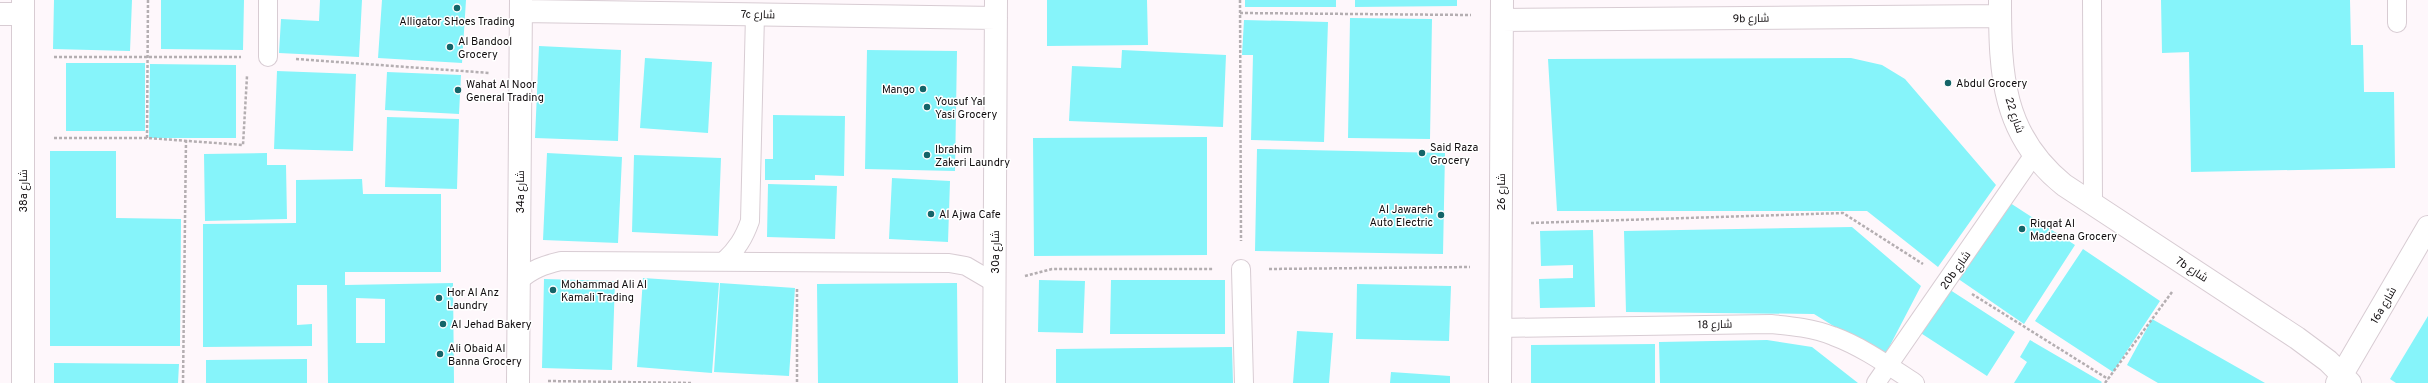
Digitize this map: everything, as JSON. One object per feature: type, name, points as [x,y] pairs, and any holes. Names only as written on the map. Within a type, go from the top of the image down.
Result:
[{"type":"street","name":"7c شارع","points":[[521,6],[755,15],[996,9]]},
{"type":"street","name":"34a شارع","points":[[518,382],[521,6]]},
{"type":"street","points":[[0,14],[23,7]]},
{"type":"street","name":"38a شارع","points":[[23,7],[23,383]]},
{"type":"street","name":"9b شارع","points":[[1502,10],[2000,8]]},
{"type":"street","name":"شارع 22","points":[[2000,8],[2004,84],[2010,109],[2020,133],[2033,156]]},
{"type":"street","name":"30a شارع","points":[[994,383],[996,9]]},
{"type":"street","name":"شارع 26","points":[[1500,383],[1502,10]]},
{"type":"street","name":"7b شارع","points":[[2033,156],[2064,185],[2312,349],[2343,380]]},
{"type":"street","name":"16a شارع","points":[[2343,380],[2428,227]]},
{"type":"lane","points":[[268,0],[268,57]]},
{"type":"lane","points":[[2092,0],[2093,204]]},
{"type":"lane","points":[[2397,0],[2397,23]]},
{"type":"lane","points":[[724,260],[736,250],[745,237],[750,221],[755,15]]},
{"type":"lane","name":"20b شارع","points":[[1876,383],[2033,156]]},
{"type":"lane","points":[[519,281],[529,271],[561,261],[724,260],[949,263],[966,266],[995,283]]},
{"type":"lane","points":[[1241,269],[1244,383]]},
{"type":"lane","name":"شارع 18","points":[[1500,328],[1770,324],[1802,327],[1832,335],[1862,348],[1915,383]]},
{"type":"path","points":[[147,138],[148,0]]},
{"type":"path","points":[[1240,0],[1241,269]]},
{"type":"path","points":[[1240,13],[1464,14],[1502,10]]},
{"type":"path","points":[[23,138],[147,138],[243,145],[247,72]]},
{"type":"path","points":[[183,383],[186,140]]},
{"type":"path","points":[[1501,224],[1843,213],[2108,379]]},
{"type":"path","points":[[797,261],[797,383]]},
{"type":"path","points":[[2105,383],[2190,268]]},
{"type":"path","points":[[518,382],[692,383]]},
{"type":"building","points":[[54,0],[132,0],[130,51],[53,49]]},
{"type":"building","points":[[161,0],[244,0],[243,50],[161,49]]},
{"type":"building","points":[[320,0],[362,0],[359,57],[279,53],[281,19],[319,21]]},
{"type":"building","points":[[382,0],[466,0],[462,63],[378,58]]},
{"type":"building","points":[[1047,0],[1147,0],[1148,45],[1047,46]]},
{"type":"building","points":[[1245,0],[1336,0],[1336,7],[1245,7]]},
{"type":"building","points":[[1355,0],[1457,0],[1457,6],[1355,7]]},
{"type":"building","points":[[2161,0],[2350,0],[2351,45],[2363,45],[2364,92],[2394,92],[2395,168],[2191,172],[2189,52],[2162,53]]},
{"type":"building","points":[[1350,18],[1432,19],[1430,139],[1348,138]]},
{"type":"building","points":[[1244,20],[1328,22],[1324,142],[1251,140],[1253,55],[1242,55]]},
{"type":"building","points":[[539,46],[621,50],[618,141],[535,138]]},
{"type":"building","points":[[867,50],[957,51],[955,171],[865,169]]},
{"type":"building","points":[[1122,50],[1226,55],[1223,127],[1069,121],[1072,66],[1121,68]]},
{"type":"building","points":[[645,58],[712,62],[708,133],[640,128]]},
{"type":"building","points":[[1851,58],[1882,65],[1905,79],[1996,185],[1938,267],[1867,211],[1557,211],[1548,59]]},
{"type":"building","points":[[66,63],[145,63],[145,131],[66,131]]},
{"type":"building","points":[[150,64],[236,65],[236,138],[149,138]]},
{"type":"building","points":[[277,71],[356,74],[353,151],[274,149]]},
{"type":"building","points":[[387,72],[461,75],[459,114],[385,110]]},
{"type":"building","points":[[773,115],[845,116],[844,176],[815,175],[815,180],[765,180],[765,159],[773,159]]},
{"type":"building","points":[[387,117],[459,119],[457,189],[385,187]]},
{"type":"building","points":[[1207,137],[1207,255],[1034,256],[1033,138]]},
{"type":"building","points":[[1257,149],[1445,153],[1443,254],[1255,251]]},
{"type":"building","points":[[50,151],[116,151],[116,218],[181,219],[180,346],[50,346]]},
{"type":"building","points":[[267,153],[267,165],[286,165],[287,219],[205,221],[204,154]]},
{"type":"building","points":[[547,153],[622,157],[618,243],[543,240]]},
{"type":"building","points":[[634,155],[721,158],[718,236],[632,232]]},
{"type":"building","points":[[892,178],[950,181],[948,242],[889,239]]},
{"type":"building","points":[[362,179],[363,194],[441,194],[441,272],[345,272],[345,285],[453,283],[454,383],[328,383],[327,285],[297,285],[297,325],[312,324],[312,346],[203,347],[203,224],[296,223],[296,180]],"holes":[[[356,298],[385,299],[385,343],[356,343]]]},
{"type":"building","points":[[768,184],[837,186],[835,239],[767,237]]},
{"type":"building","points":[[2004,199],[2075,245],[2024,324],[1954,276]]},
{"type":"building","points":[[1852,227],[1921,286],[1884,357],[1814,314],[1626,312],[1624,231]]},
{"type":"building","points":[[1593,230],[1595,307],[1540,308],[1539,279],[1573,278],[1573,265],[1541,266],[1540,231]]},
{"type":"building","points":[[2083,249],[2160,301],[2113,372],[2035,321]]},
{"type":"building","points":[[643,278],[719,283],[712,373],[637,367]]},
{"type":"building","points":[[544,279],[615,281],[612,370],[542,368]]},
{"type":"building","points":[[1039,280],[1085,281],[1083,333],[1038,332]]},
{"type":"building","points":[[1111,280],[1225,280],[1225,334],[1110,334]]},
{"type":"building","points":[[720,283],[795,288],[789,376],[714,372]]},
{"type":"building","points":[[957,283],[958,383],[818,383],[817,284]]},
{"type":"building","points":[[1357,284],[1451,286],[1449,341],[1356,339]]},
{"type":"building","points":[[1944,286],[2015,332],[1987,376],[1916,330]]},
{"type":"building","points":[[2428,316],[2428,383],[2396,383],[2390,379]]},
{"type":"building","points":[[2152,319],[2265,383],[2158,383],[2127,365]]},
{"type":"building","points":[[1297,331],[1333,333],[1329,383],[1293,383]]},
{"type":"building","points":[[1767,340],[1812,347],[1858,383],[1660,383],[1659,342]]},
{"type":"building","points":[[2030,340],[2102,382],[2014,383],[2027,362],[2020,357]]},
{"type":"building","points":[[1655,344],[1655,383],[1531,383],[1531,345]]},
{"type":"building","points":[[1232,347],[1233,383],[1056,383],[1056,349]]},
{"type":"building","points":[[307,359],[307,383],[206,383],[206,360]]},
{"type":"building","points":[[54,363],[179,364],[178,383],[54,383]]},
{"type":"building","points":[[1391,372],[1450,376],[1450,383],[1390,383]]},
{"type":"place","name":"Alligator SHoes Trading","points":[[457,8]]},
{"type":"place","name":"Al Bandool Grocery","points":[[450,47]]},
{"type":"place","name":"Abdul Grocery","points":[[1948,83]]},
{"type":"place","name":"Mango","points":[[923,89]]},
{"type":"place","name":"Wahat Al Noor General Trading","points":[[458,90]]},
{"type":"place","name":"Yousuf Yal Yasi Grocery","points":[[927,107]]},
{"type":"place","name":"Said Raza Grocery","points":[[1422,153]]},
{"type":"place","name":"Ibrahim Zakeri Laundry","points":[[927,155]]},
{"type":"place","name":"Al Ajwa Cafe","points":[[931,214]]},
{"type":"place","name":"Al Jawareh Auto Electric","points":[[1441,215]]},
{"type":"place","name":"Riqqat Al Madeena Grocery","points":[[2022,229]]},
{"type":"place","name":"Mohammad Ali Al Kamali Trading","points":[[553,290]]},
{"type":"place","name":"Hor Al Anz Laundry","points":[[439,298]]},
{"type":"place","name":"Al Jehad Bakery","points":[[443,324]]},
{"type":"place","name":"Ali Obaid Al Banna Grocery","points":[[440,354]]}]
